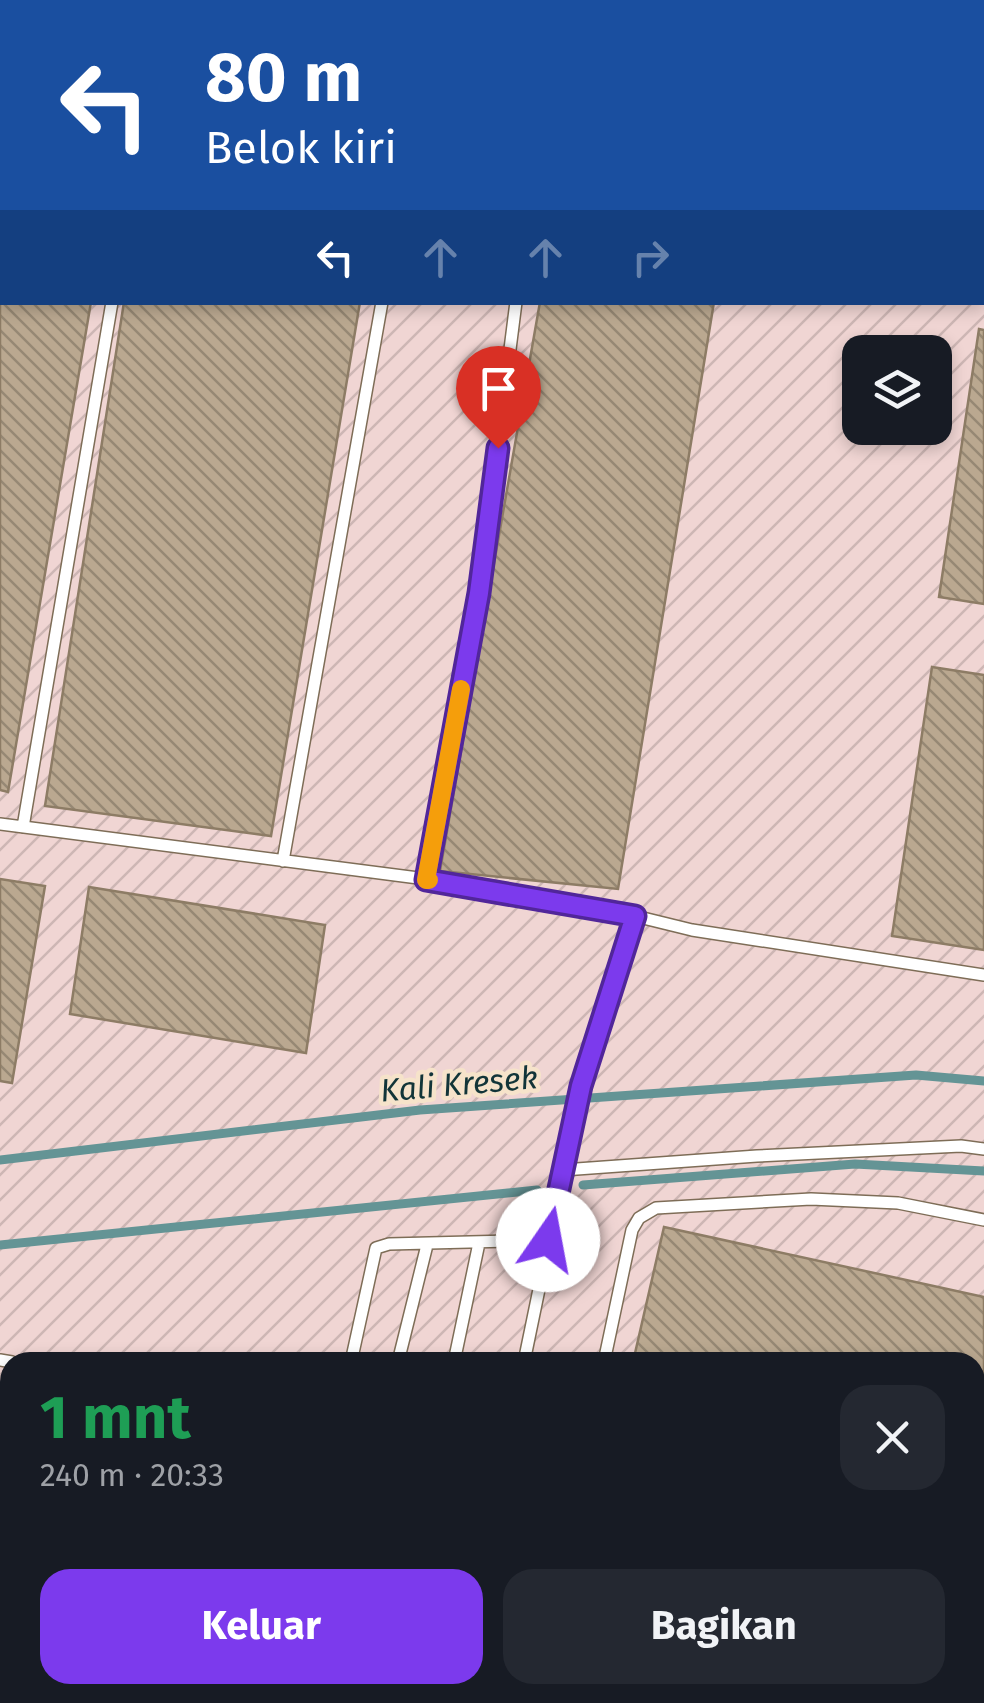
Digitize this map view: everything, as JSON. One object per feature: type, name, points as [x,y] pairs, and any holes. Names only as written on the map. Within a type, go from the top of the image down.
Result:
[{"type":"lane","points":[[23,827],[111,305]]},
{"type":"lane","points":[[283,861],[381,305]]},
{"type":"lane","points":[[426,880],[479,593],[516,305]]},
{"type":"lane","points":[[0,824],[426,880],[635,916],[692,930],[984,975]]},
{"type":"lane","points":[[526,1352],[581,1086],[635,916]]},
{"type":"lane","points":[[563,1170],[776,1155],[961,1146],[984,1149]]},
{"type":"lane","points":[[606,1352],[632,1230],[639,1218],[656,1208],[811,1199],[898,1203],[984,1220]]},
{"type":"lane","points":[[353,1352],[376,1248],[388,1244],[548,1240]]},
{"type":"lane","points":[[456,1352],[479,1243]]},
{"type":"lane","points":[[401,1352],[428,1244]]},
{"type":"shaded area","points":[[0,305],[984,305],[984,1352],[0,1352]]},
{"type":"building","points":[[0,305],[90,305],[8,792],[0,790]]},
{"type":"building","points":[[124,305],[360,305],[271,836],[45,806]]},
{"type":"building","points":[[539,305],[714,305],[618,889],[440,871]]},
{"type":"building","points":[[979,329],[984,330],[984,604],[939,597]]},
{"type":"building","points":[[932,667],[984,675],[984,950],[892,936]]},
{"type":"building","points":[[0,879],[45,886],[12,1083],[0,1081]]},
{"type":"building","points":[[89,887],[325,925],[306,1053],[70,1014]]},
{"type":"building","points":[[664,1227],[984,1297],[984,1352],[635,1352]]},
{"type":"waterway","name":"Kali Kresek","points":[[0,1160],[420,1110],[916,1075],[984,1081]]},
{"type":"waterway","points":[[583,1185],[855,1164],[984,1171]]},
{"type":"waterway","points":[[0,1245],[537,1190]]},
{"type":"slow traffic","points":[[429,880],[461,689]]},
{"type":"route","points":[[498,448],[479,593],[426,880],[635,916],[581,1086],[548,1240]]}]
